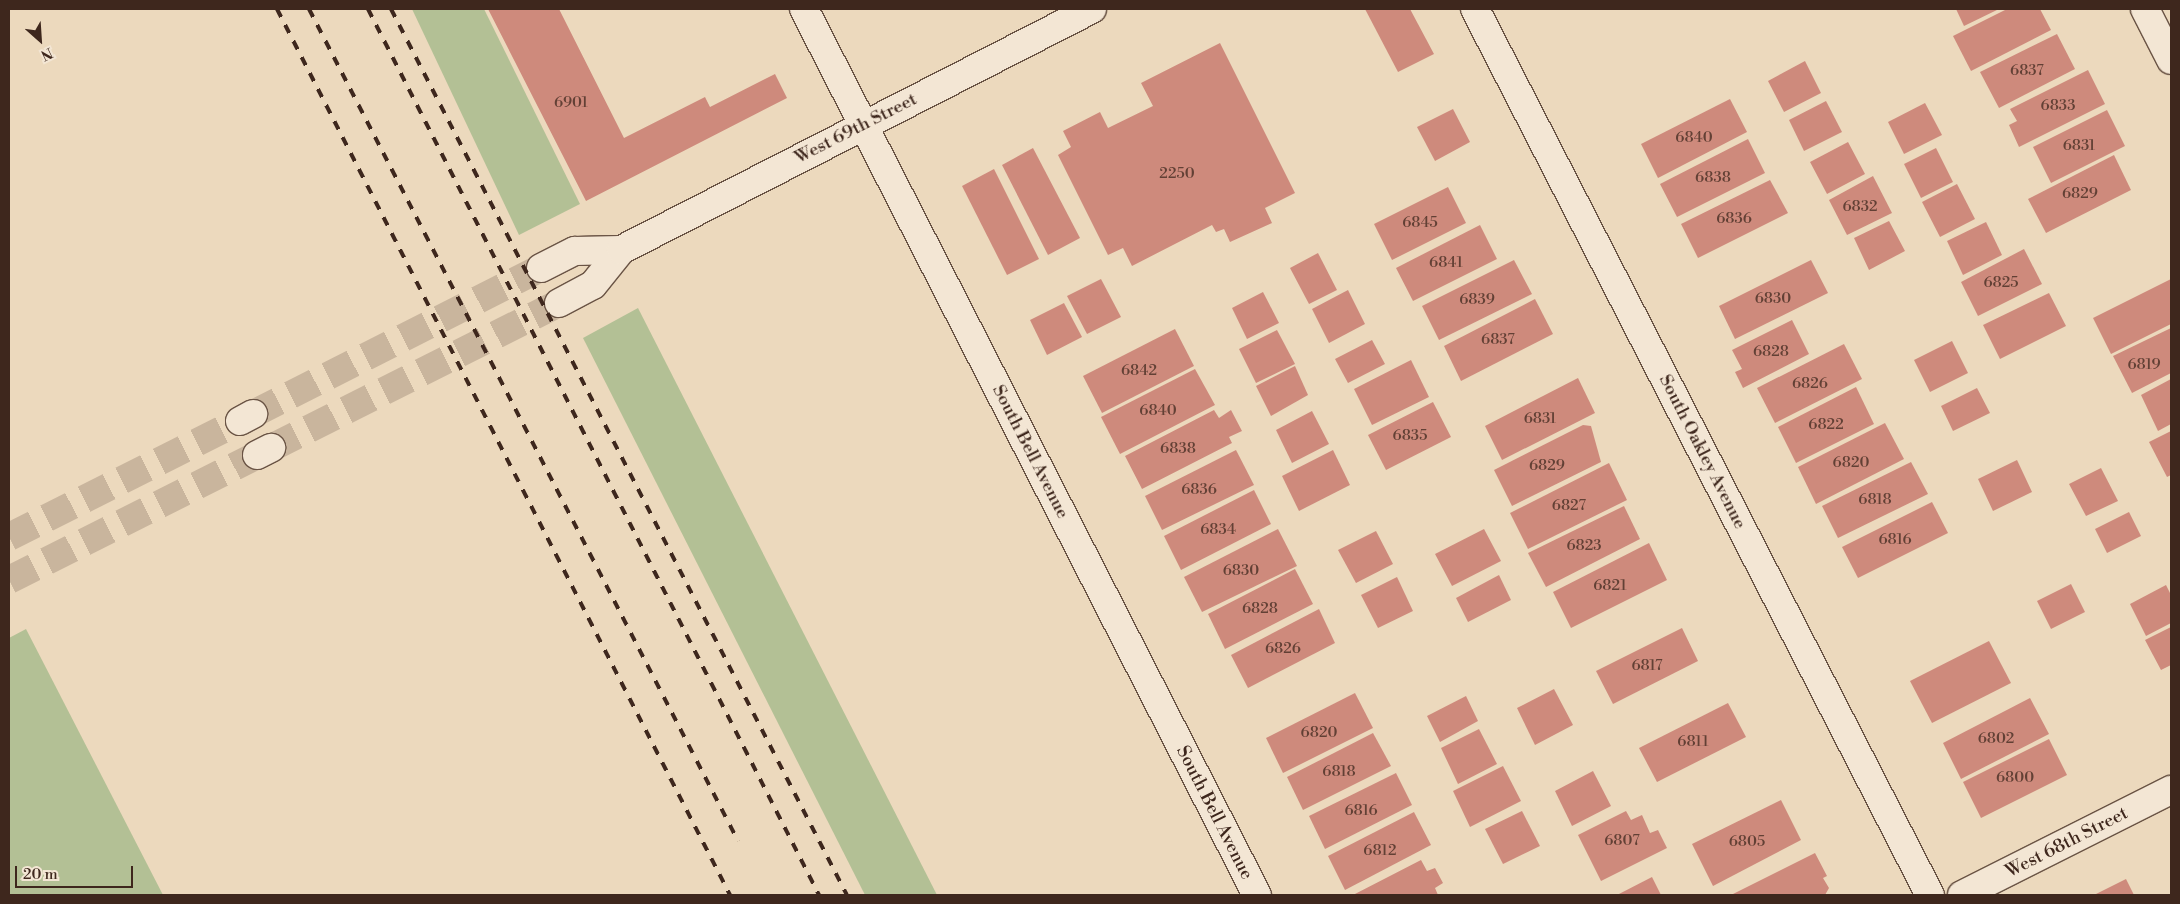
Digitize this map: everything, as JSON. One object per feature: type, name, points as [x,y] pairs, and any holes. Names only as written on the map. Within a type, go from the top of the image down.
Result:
[{"type":"street","name":"South Bell Avenue","points":[[804,9],[1257,895]]},
{"type":"street","name":"West 69th Street","points":[[559,303],[593,285],[621,250],[1092,9]]},
{"type":"street","name":"South Oakley Avenue","points":[[1475,9],[1930,895]]},
{"type":"street","points":[[2145,9],[2171,60]]},
{"type":"street","name":"West 69th Street","points":[[541,268],[575,251],[621,250]]},
{"type":"street","name":"West 68th Street","points":[[1962,895],[2171,790]]},
{"type":"green space","points":[[412,9],[484,9],[580,204],[519,235]]},
{"type":"green space","points":[[638,308],[937,895],[865,895],[583,338]]},
{"type":"green space","points":[[26,629],[163,895],[9,895],[9,638]]},
{"type":"building","points":[[488,9],[559,9],[624,138],[705,97],[710,107],[775,74],[787,98],[586,201]]},
{"type":"building","points":[[1365,9],[1410,9],[1434,54],[1398,72]]},
{"type":"building","points":[[1956,9],[1999,9],[1964,26]]},
{"type":"building","points":[[2007,9],[2040,9],[2051,30],[1971,71],[1953,36]]},
{"type":"building","points":[[2057,34],[2075,69],[1999,108],[1980,72]]},
{"type":"building","points":[[1220,43],[1295,193],[1265,208],[1272,223],[1230,242],[1224,229],[1216,232],[1212,225],[1132,266],[1123,248],[1108,255],[1058,155],[1071,147],[1063,131],[1100,112],[1108,128],[1153,106],[1141,83]]},
{"type":"building","points":[[1805,61],[1821,93],[1784,112],[1768,81]]},
{"type":"building","points":[[2088,70],[2105,104],[2019,147],[2009,125],[2017,121],[2010,109]]},
{"type":"building","points":[[1730,99],[1747,132],[1658,178],[1641,144]]},
{"type":"building","points":[[1826,101],[1842,132],[1804,151],[1789,120]]},
{"type":"building","points":[[1925,103],[1942,135],[1904,154],[1888,122]]},
{"type":"building","points":[[1453,109],[1470,142],[1435,161],[1417,127]]},
{"type":"building","points":[[2107,110],[2125,146],[2051,183],[2033,147]]},
{"type":"building","points":[[1748,139],[1765,173],[1677,217],[1660,184]]},
{"type":"building","points":[[1848,142],[1865,174],[1827,194],[1810,162]]},
{"type":"building","points":[[1033,148],[1080,238],[1048,255],[1002,165]]},
{"type":"building","points":[[1936,148],[1953,182],[1921,198],[1904,164]]},
{"type":"building","points":[[2114,155],[2131,190],[2046,233],[2028,199]]},
{"type":"building","points":[[994,169],[1039,259],[1007,275],[962,186]]},
{"type":"building","points":[[1873,176],[1892,213],[1847,235],[1829,200]]},
{"type":"building","points":[[1770,180],[1788,213],[1698,258],[1681,224]]},
{"type":"building","points":[[1957,184],[1975,219],[1940,237],[1922,202]]},
{"type":"building","points":[[1448,187],[1466,223],[1392,260],[1374,224]]},
{"type":"building","points":[[1889,221],[1905,251],[1869,270],[1854,238]]},
{"type":"building","points":[[1986,222],[2002,255],[1963,275],[1947,241]]},
{"type":"building","points":[[1480,225],[1497,259],[1413,301],[1396,268]]},
{"type":"building","points":[[2024,249],[2042,284],[1978,316],[1961,282]]},
{"type":"building","points":[[1318,253],[1337,290],[1309,304],[1290,268]]},
{"type":"building","points":[[1514,260],[1532,294],[1439,340],[1422,306]]},
{"type":"building","points":[[1811,260],[1828,293],[1735,339],[1719,306]]},
{"type":"building","points":[[1101,279],[1121,317],[1087,334],[1067,296]]},
{"type":"building","points":[[2171,279],[2171,324],[2111,354],[2093,318]]},
{"type":"building","points":[[1348,290],[1365,324],[1329,343],[1312,309]]},
{"type":"building","points":[[1263,292],[1279,323],[1247,339],[1232,308]]},
{"type":"building","points":[[2049,293],[2066,326],[2000,359],[1983,325]]},
{"type":"building","points":[[1535,299],[1553,334],[1461,381],[1444,346]]},
{"type":"building","points":[[1064,303],[1082,337],[1047,355],[1030,320]]},
{"type":"building","points":[[1792,320],[1809,354],[1743,388],[1735,372],[1742,369],[1732,350]]},
{"type":"building","points":[[2171,328],[2171,373],[2132,393],[2113,356]]},
{"type":"building","points":[[1175,329],[1194,366],[1102,413],[1083,376]]},
{"type":"building","points":[[1277,330],[1295,364],[1256,383],[1239,349]]},
{"type":"building","points":[[1372,340],[1385,364],[1348,383],[1335,359]]},
{"type":"building","points":[[1952,341],[1968,373],[1930,392],[1914,360]]},
{"type":"building","points":[[1844,344],[1862,379],[1775,423],[1757,388]]},
{"type":"building","points":[[1411,360],[1429,397],[1372,425],[1354,389]]},
{"type":"building","points":[[1295,366],[1308,395],[1271,416],[1256,386]]},
{"type":"building","points":[[1195,369],[1215,405],[1120,454],[1101,417]]},
{"type":"building","points":[[1578,378],[1595,413],[1502,460],[1485,426]]},
{"type":"building","points":[[2171,379],[2171,424],[2158,431],[2141,395]]},
{"type":"building","points":[[1856,387],[1874,424],[1796,463],[1778,427]]},
{"type":"building","points":[[1977,388],[1990,413],[1953,431],[1941,406]]},
{"type":"building","points":[[1433,402],[1451,437],[1386,470],[1368,435]]},
{"type":"building","points":[[1214,410],[1219,418],[1231,410],[1242,431],[1229,437],[1232,443],[1142,489],[1125,456]]},
{"type":"building","points":[[1312,411],[1329,444],[1292,463],[1276,430]]},
{"type":"building","points":[[1885,423],[1904,459],[1816,504],[1798,467]]},
{"type":"building","points":[[1583,425],[1591,426],[1601,462],[1512,506],[1494,470]]},
{"type":"building","points":[[2171,431],[2171,475],[2167,477],[2149,442]]},
{"type":"building","points":[[1236,450],[1254,485],[1162,530],[1145,496]]},
{"type":"building","points":[[1333,450],[1350,485],[1299,511],[1282,476]]},
{"type":"building","points":[[2017,460],[2032,492],[1993,511],[1978,479]]},
{"type":"building","points":[[1911,462],[1928,494],[1838,538],[1822,506]]},
{"type":"building","points":[[1609,463],[1627,500],[1528,549],[1510,513]]},
{"type":"building","points":[[2101,468],[2118,501],[2086,516],[2069,484]]},
{"type":"building","points":[[1254,490],[1271,524],[1181,570],[1164,536]]},
{"type":"building","points":[[1932,502],[1948,533],[1858,578],[1842,547]]},
{"type":"building","points":[[1624,506],[1640,539],[1546,587],[1528,553]]},
{"type":"building","points":[[2129,512],[2141,536],[2107,553],[2095,529]]},
{"type":"building","points":[[1278,529],[1297,566],[1202,612],[1184,577]]},
{"type":"building","points":[[1484,529],[1501,561],[1452,586],[1435,554]]},
{"type":"building","points":[[1376,531],[1393,564],[1356,583],[1338,550]]},
{"type":"building","points":[[1649,543],[1667,580],[1571,628],[1553,592]]},
{"type":"building","points":[[1295,569],[1313,604],[1225,649],[1208,614]]},
{"type":"building","points":[[1499,575],[1511,600],[1468,622],[1456,598]]},
{"type":"building","points":[[1397,577],[1413,611],[1378,628],[1361,595]]},
{"type":"building","points":[[2071,584],[2085,612],[2051,629],[2037,601]]},
{"type":"building","points":[[2166,585],[2171,595],[2171,623],[2146,636],[2130,604]]},
{"type":"building","points":[[1319,609],[1335,643],[1248,688],[1231,655]]},
{"type":"building","points":[[2171,627],[2171,665],[2161,670],[2145,640]]},
{"type":"building","points":[[1682,628],[1698,661],[1613,704],[1596,671]]},
{"type":"building","points":[[1989,641],[2011,683],[1932,723],[1910,681]]},
{"type":"building","points":[[1554,689],[1573,725],[1535,745],[1517,708]]},
{"type":"building","points":[[1355,693],[1373,728],[1283,773],[1266,738]]},
{"type":"building","points":[[1466,696],[1478,721],[1440,742],[1427,716]]},
{"type":"building","points":[[2030,698],[2049,734],[1961,779],[1943,743]]},
{"type":"building","points":[[1728,703],[1746,737],[1657,782],[1639,748]]},
{"type":"building","points":[[1479,729],[1497,764],[1458,784],[1441,748]]},
{"type":"building","points":[[1373,733],[1391,766],[1303,810],[1287,777]]},
{"type":"building","points":[[2049,739],[2067,775],[1981,818],[1963,782]]},
{"type":"building","points":[[1503,766],[1521,801],[1470,827],[1453,791]]},
{"type":"building","points":[[1593,771],[1611,806],[1572,826],[1555,791]]},
{"type":"building","points":[[1396,773],[1412,805],[1325,849],[1309,816]]},
{"type":"building","points":[[1781,800],[1801,840],[1713,886],[1692,844]]},
{"type":"building","points":[[1522,811],[1540,846],[1503,864],[1485,829]]},
{"type":"building","points":[[1626,811],[1631,820],[1642,815],[1650,833],[1658,830],[1667,848],[1601,881],[1578,835]]},
{"type":"building","points":[[1414,812],[1431,845],[1345,890],[1328,856]]},
{"type":"building","points":[[1815,853],[1827,876],[1823,878],[1829,888],[1825,895],[1731,895]]},
{"type":"building","points":[[1421,860],[1427,871],[1435,868],[1443,883],[1435,888],[1438,895],[1353,895]]},
{"type":"building","points":[[1652,877],[1661,895],[1617,895]]},
{"type":"building","points":[[2126,879],[2134,895],[2094,895]]},
{"type":"tunnel","points":[[253,414],[541,268]]},
{"type":"tunnel","points":[[271,448],[559,303]]},
{"type":"tunnel","points":[[9,537],[240,421]]},
{"type":"tunnel","points":[[9,580],[257,455]]},
{"type":"railway","points":[[277,9],[730,895]]},
{"type":"railway","points":[[309,9],[738,841]]},
{"type":"railway","points":[[368,9],[819,895]]},
{"type":"railway","points":[[391,9],[847,895]]}]
